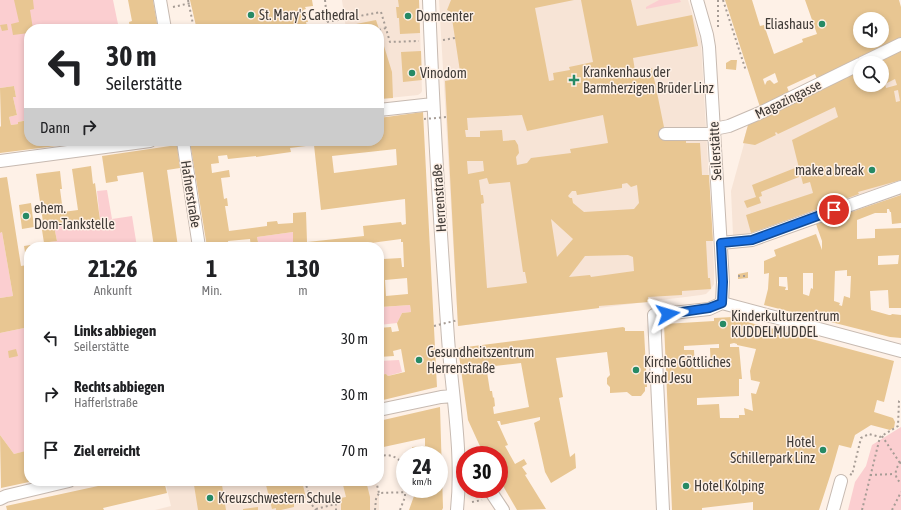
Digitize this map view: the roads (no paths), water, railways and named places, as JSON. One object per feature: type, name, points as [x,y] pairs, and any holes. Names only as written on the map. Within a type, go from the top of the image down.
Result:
[{"type":"street","name":"Herrenstraße","points":[[429,0],[433,104],[448,341],[453,396],[461,446]]},
{"type":"street","name":"Seilerstätte","points":[[697,0],[709,47],[723,282],[722,303]]},
{"type":"street","points":[[163,4],[165,24]]},
{"type":"street","name":"Magazingasse","points":[[876,56],[901,44]]},
{"type":"street","name":"Magazingasse","points":[[665,134],[714,131],[729,126],[762,112],[853,67]]},
{"type":"street","points":[[384,109],[433,104]]},
{"type":"street","points":[[0,162],[114,146]]},
{"type":"street","name":"Hafnerstraße","points":[[184,146],[198,242]]},
{"type":"street","points":[[721,243],[752,240],[901,187]]},
{"type":"street","points":[[662,510],[654,315],[709,308],[722,303],[901,351]]},
{"type":"street","points":[[384,409],[441,397],[453,396]]},
{"type":"street","points":[[833,510],[844,477]]},
{"type":"street","points":[[0,499],[6,496],[48,486]]},
{"type":"street","name":"Herrenstraße","points":[[457,510],[458,498]]},
{"type":"street","points":[[491,498],[503,510]]},
{"type":"place","name":"St. Mary's Cathedral","points":[[251,15]]},
{"type":"place","name":"Domcenter","points":[[408,16]]},
{"type":"place","name":"Eliashaus","points":[[822,24]]},
{"type":"place","name":"Vinodom","points":[[412,73]]},
{"type":"place","name":"Krankenhaus der Barmherzigen Brüder Linz","points":[[574,80]]},
{"type":"place","name":"make a break","points":[[872,170]]},
{"type":"place","name":"ehem. Dom-Tankstelle","points":[[26,216]]},
{"type":"place","name":"Kinderkulturzentrum KUDDELMUDDEL","points":[[723,324]]},
{"type":"place","name":"Gesundheitszentrum Herrenstraße","points":[[419,360]]},
{"type":"place","name":"Kirche Göttliches Kind Jesu","points":[[636,370]]},
{"type":"place","name":"Hotel Schillerpark Linz","points":[[823,450]]},
{"type":"place","name":"Hotel Kolping","points":[[686,486]]},
{"type":"place","name":"Kreuzschwestern Schule","points":[[210,498]]}]
